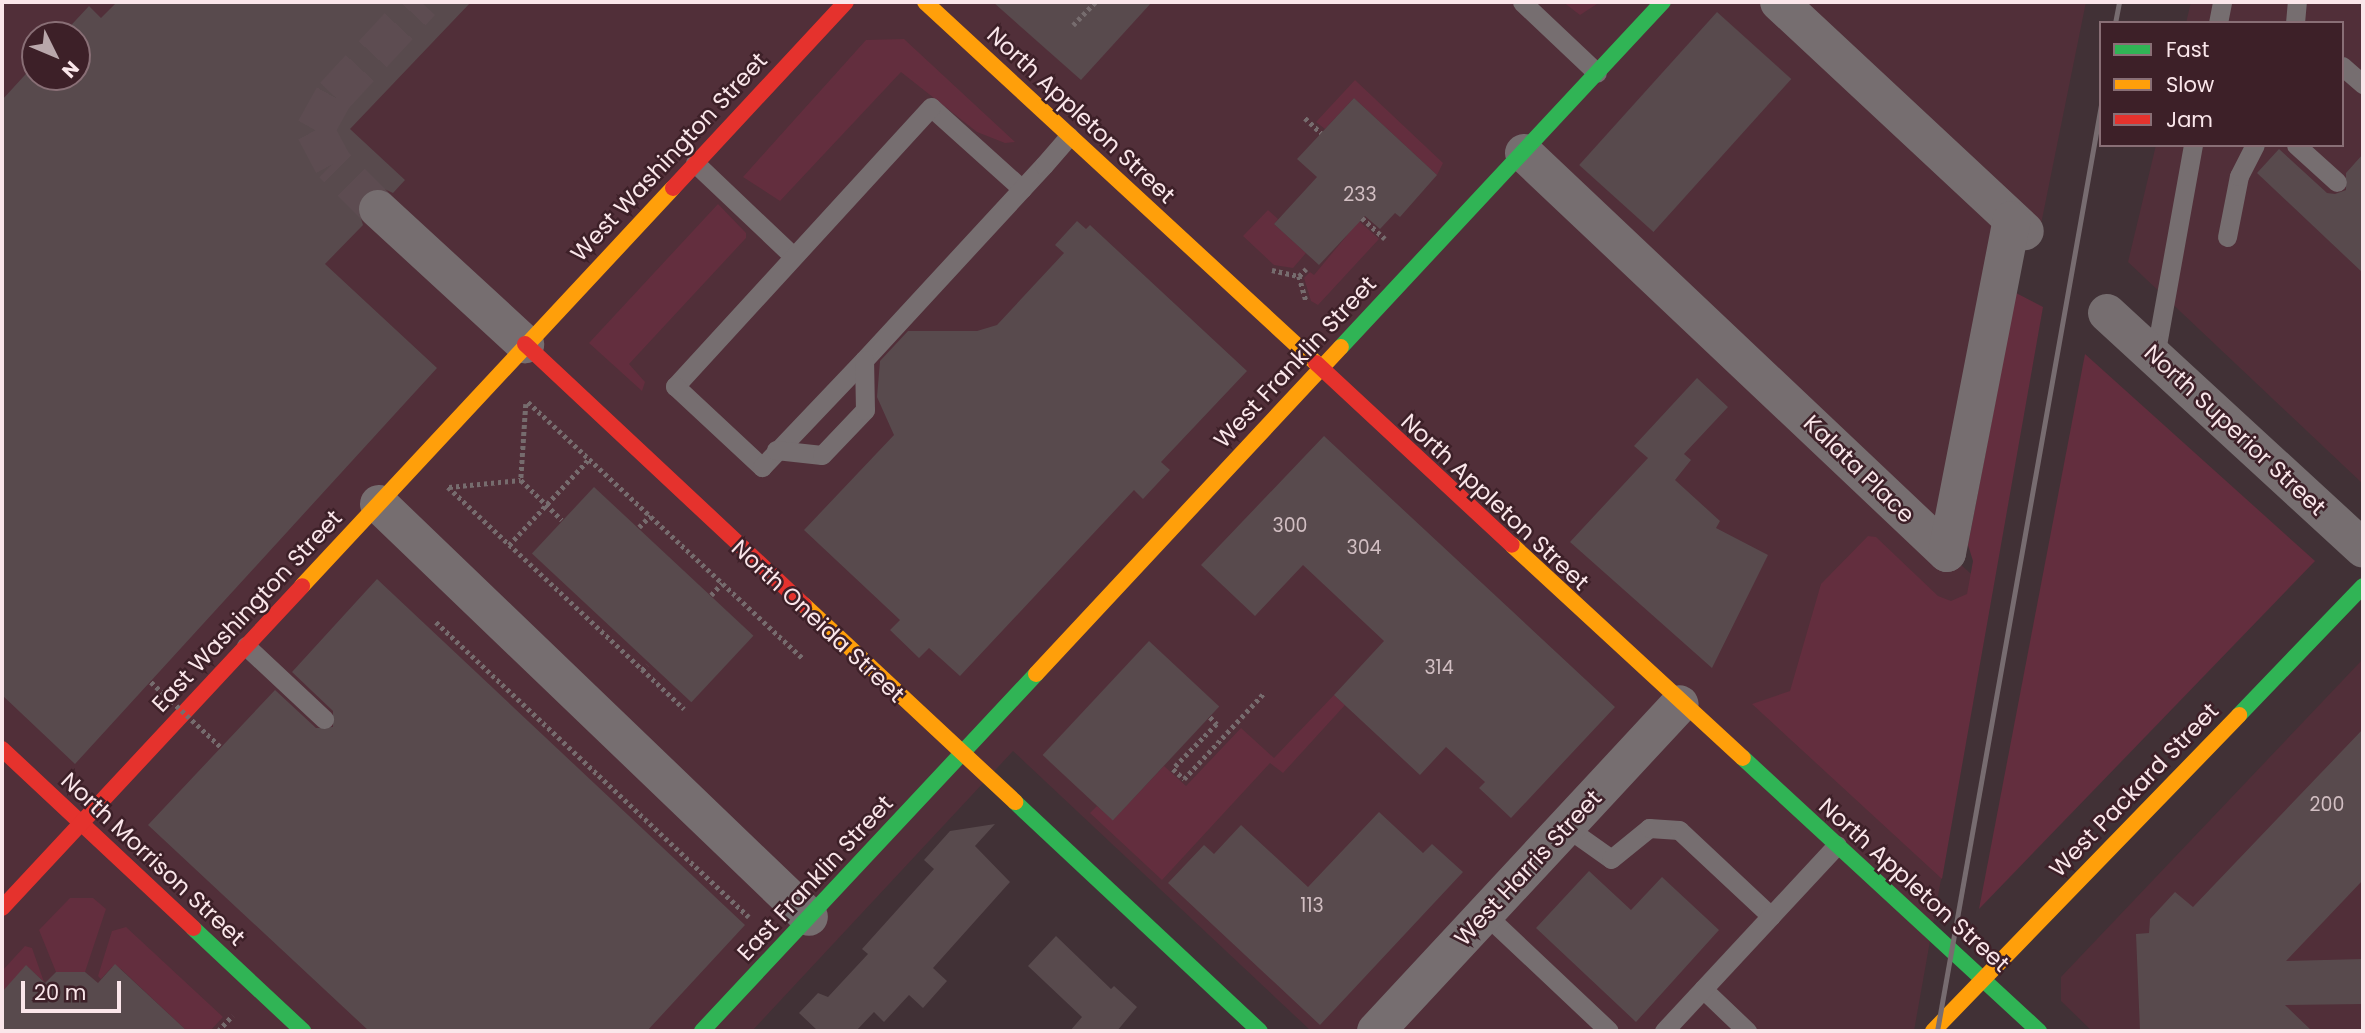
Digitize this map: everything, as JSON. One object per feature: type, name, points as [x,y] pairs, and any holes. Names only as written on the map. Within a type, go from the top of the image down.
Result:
[{"type":"street","name":"West Washington Street","points":[[525,344],[846,2]]},
{"type":"street","name":"North Appleton Street","points":[[925,2],[1680,704],[1984,978],[2039,1031]]},
{"type":"street","name":"West Franklin Street","points":[[961,755],[1663,2]]},
{"type":"street","name":"Kalata Place","points":[[1524,153],[1947,553],[2019,225],[1779,2]]},
{"type":"street","name":"North Oneida Street","points":[[378,209],[1260,1031]]},
{"type":"street","name":"North Superior Street","points":[[2107,313],[2363,548]]},
{"type":"street","name":"East Washington Street","points":[[2,908],[525,344]]},
{"type":"street","points":[[379,504],[809,917]]},
{"type":"street","name":"West Packard Street","points":[[1935,1028],[2363,586]]},
{"type":"street","name":"West Harris Street","points":[[1376,1031],[1680,704]]},
{"type":"street","name":"North Morrison Street","points":[[2,749],[303,1031]]},
{"type":"street","name":"East Franklin Street","points":[[702,1031],[961,755]]},
{"type":"lane","points":[[1522,2],[1597,73]]},
{"type":"lane","points":[[2218,21],[2222,2]]},
{"type":"lane","points":[[2295,21],[2297,2]]},
{"type":"lane","points":[[2344,68],[2363,84]]},
{"type":"lane","points":[[1022,189],[931,107],[675,386],[762,467],[864,360],[1022,189],[1069,136]]},
{"type":"lane","points":[[2155,356],[2193,147]]},
{"type":"lane","points":[[2227,237],[2239,176],[2254,147]]},
{"type":"lane","points":[[2298,147],[2337,182]]},
{"type":"lane","points":[[695,163],[793,256]]},
{"type":"lane","points":[[776,450],[822,455],[865,410],[864,360]]},
{"type":"lane","points":[[246,646],[324,719]]},
{"type":"lane","points":[[1566,827],[1611,859],[1649,828],[1679,830],[1771,916]]},
{"type":"lane","points":[[1664,1031],[1837,845]]},
{"type":"lane","points":[[1485,914],[1609,1031]]},
{"type":"lane","points":[[1703,989],[1747,1031]]},
{"type":"path","points":[[1073,25],[1095,2]]},
{"type":"path","points":[[1305,118],[1321,133]]},
{"type":"path","points":[[1362,218],[1385,239]]},
{"type":"path","points":[[1299,276],[1306,269]]},
{"type":"path","points":[[1272,270],[1299,276]]},
{"type":"path","points":[[1299,276],[1306,301]]},
{"type":"path","points":[[520,480],[527,403],[803,658]]},
{"type":"path","points":[[509,545],[589,459]]},
{"type":"path","points":[[562,520],[520,480],[448,487],[509,545],[572,599],[684,709]]},
{"type":"path","points":[[639,527],[650,516]]},
{"type":"path","points":[[711,595],[722,583]]},
{"type":"path","points":[[436,622],[749,917]]},
{"type":"path","points":[[642,670],[647,665]]},
{"type":"path","points":[[151,682],[222,748]]},
{"type":"path","points":[[1210,717],[1217,724],[1174,769],[1184,779],[1264,693]]},
{"type":"path","points":[[218,1031],[232,1016]]},
{"type":"shaded area","points":[[2,2],[2086,2],[2038,239],[2025,231],[1947,552],[1992,593],[1914,1031],[1311,1031],[1013,751],[752,1031],[2,1031]]},
{"type":"shaded area","points":[[1563,2],[1600,2],[1580,15]]},
{"type":"shaded area","points":[[2191,2],[2357,2],[2363,8],[2363,484],[2128,262],[2156,147],[2344,147],[2344,21],[2186,21]]},
{"type":"shaded area","points":[[904,39],[1015,142],[1005,143],[977,132],[901,72],[780,201],[743,177],[866,40]]},
{"type":"shaded area","points":[[1355,80],[1443,163],[1437,175],[1354,98],[1325,129],[1316,122]]},
{"type":"shaded area","points":[[718,204],[746,233],[746,238],[629,364],[645,382],[642,391],[589,343]]},
{"type":"shaded area","points":[[1268,210],[1278,219],[1274,224],[1306,253],[1293,268],[1274,265],[1243,236]]},
{"type":"shaded area","points":[[1359,221],[1379,239],[1318,305],[1311,301],[1304,278],[1310,272],[1314,275]]},
{"type":"shaded area","points":[[2016,293],[2043,307],[1942,879],[1752,704],[1790,691],[1821,584],[1868,536],[1876,537],[1938,596],[1951,601],[1967,594],[1973,561],[1968,545]]},
{"type":"shaded area","points":[[2085,354],[2315,561],[1979,909]]},
{"type":"shaded area","points":[[2363,659],[2363,1031],[2092,1031],[2061,1001],[2061,977]]},
{"type":"shaded area","points":[[1334,695],[1345,705],[1283,773],[1270,763],[1162,880],[1090,813],[1097,806],[1113,820],[1164,766],[1186,786],[1241,728],[1274,758]]},
{"type":"shaded area","points":[[70,898],[93,898],[106,909],[85,972],[56,972],[39,930]]},
{"type":"shaded area","points":[[126,927],[223,1017],[210,1031],[187,1031],[121,969],[112,967],[101,979],[98,976],[112,931]]},
{"type":"shaded area","points":[[25,946],[32,948],[44,982],[28,967],[2,992],[2,971]]},
{"type":"building","points":[[117,2],[471,2],[350,129],[405,180],[393,193],[382,188],[362,194],[357,205],[363,225],[325,264],[437,368],[75,764],[2,695],[2,100],[21,79],[21,91],[91,91],[91,21],[75,21],[89,6],[101,18]]},
{"type":"building","points":[[993,2],[1152,2],[1081,80]]},
{"type":"building","points":[[1717,12],[1791,79],[1653,232],[1579,165]]},
{"type":"building","points":[[1354,98],[1437,175],[1400,217],[1395,213],[1380,229],[1365,216],[1319,265],[1274,224],[1317,177],[1297,159]]},
{"type":"building","points":[[2279,149],[2327,193],[2335,194],[2346,190],[2346,173],[2363,154],[2363,273],[2257,173]]},
{"type":"building","points":[[1077,221],[1086,229],[1090,225],[1247,371],[1161,462],[1170,470],[1143,499],[1134,490],[960,676],[929,648],[919,658],[890,630],[900,620],[804,530],[894,435],[877,397],[880,361],[908,331],[977,331],[997,325],[1064,253],[1055,245]]},
{"type":"building","points":[[1697,378],[1728,407],[1684,454],[1691,460],[1675,480],[1720,521],[1716,528],[1768,555],[1712,668],[1570,542],[1648,458],[1634,446]]},
{"type":"building","points":[[1324,436],[1615,707],[1511,818],[1479,788],[1485,782],[1446,747],[1420,775],[1334,695],[1384,641],[1303,565],[1255,616],[1201,565]]},
{"type":"building","points":[[594,487],[753,636],[691,702],[532,554]]},
{"type":"building","points":[[377,579],[745,925],[647,1031],[369,1031],[148,825],[275,690],[316,728],[333,727],[333,711],[292,672]]},
{"type":"building","points":[[1149,641],[1219,706],[1113,821],[1043,755]]},
{"type":"building","points":[[2363,729],[2363,880],[2286,961],[2363,959],[2363,1004],[2285,1005],[2312,1031],[2140,1031],[2136,934],[2149,933],[2150,919],[2175,892],[2193,907]]},
{"type":"building","points":[[1379,812],[1423,853],[1432,844],[1463,872],[1320,1025],[1168,883],[1204,845],[1214,854],[1241,825],[1308,887]]},
{"type":"building","points":[[995,824],[975,846],[1010,882],[933,968],[947,981],[923,1008],[909,995],[884,1022],[874,1012],[856,1031],[818,1031],[799,1013],[818,993],[828,997],[868,954],[862,949],[934,869],[924,860],[950,831]]},
{"type":"building","points":[[1589,871],[1631,910],[1662,877],[1719,930],[1636,1022],[1536,928]]},
{"type":"building","points":[[1056,936],[1111,989],[1114,986],[1137,1007],[1117,1031],[1070,1031],[1082,1017],[1028,966]]},
{"type":"building","points":[[115,964],[187,1031],[2,1031],[2,992],[26,965],[45,983],[56,972],[85,972],[98,983]]},
{"type":"tunnel","points":[[378,209],[333,164],[315,130],[334,96],[421,2]]},
{"type":"railway","points":[[2115,21],[2119,2]]},
{"type":"railway","points":[[1937,1031],[2099,116]]},
{"type":"traffic: fast","points":[[1341,347],[1663,2]]},
{"type":"traffic: fast","points":[[2239,715],[2363,586]]},
{"type":"traffic: fast","points":[[702,1031],[1036,674]]},
{"type":"traffic: fast","points":[[1743,758],[2039,1031]]},
{"type":"traffic: fast","points":[[1015,802],[1260,1031]]},
{"type":"traffic: fast","points":[[193,928],[303,1031]]},
{"type":"traffic: slow","points":[[925,2],[1316,363]]},
{"type":"traffic: slow","points":[[302,586],[673,188]]},
{"type":"traffic: slow","points":[[1036,674],[1341,347]]},
{"type":"traffic: slow","points":[[1512,545],[1743,758]]},
{"type":"traffic: slow","points":[[804,605],[1015,802]]},
{"type":"traffic: slow","points":[[1933,1031],[2239,715]]},
{"type":"traffic: jam","points":[[673,188],[846,2]]},
{"type":"traffic: jam","points":[[525,344],[804,605]]},
{"type":"traffic: jam","points":[[1316,363],[1512,545]]},
{"type":"traffic: jam","points":[[2,908],[302,586]]},
{"type":"traffic: jam","points":[[2,749],[193,928]]}]
